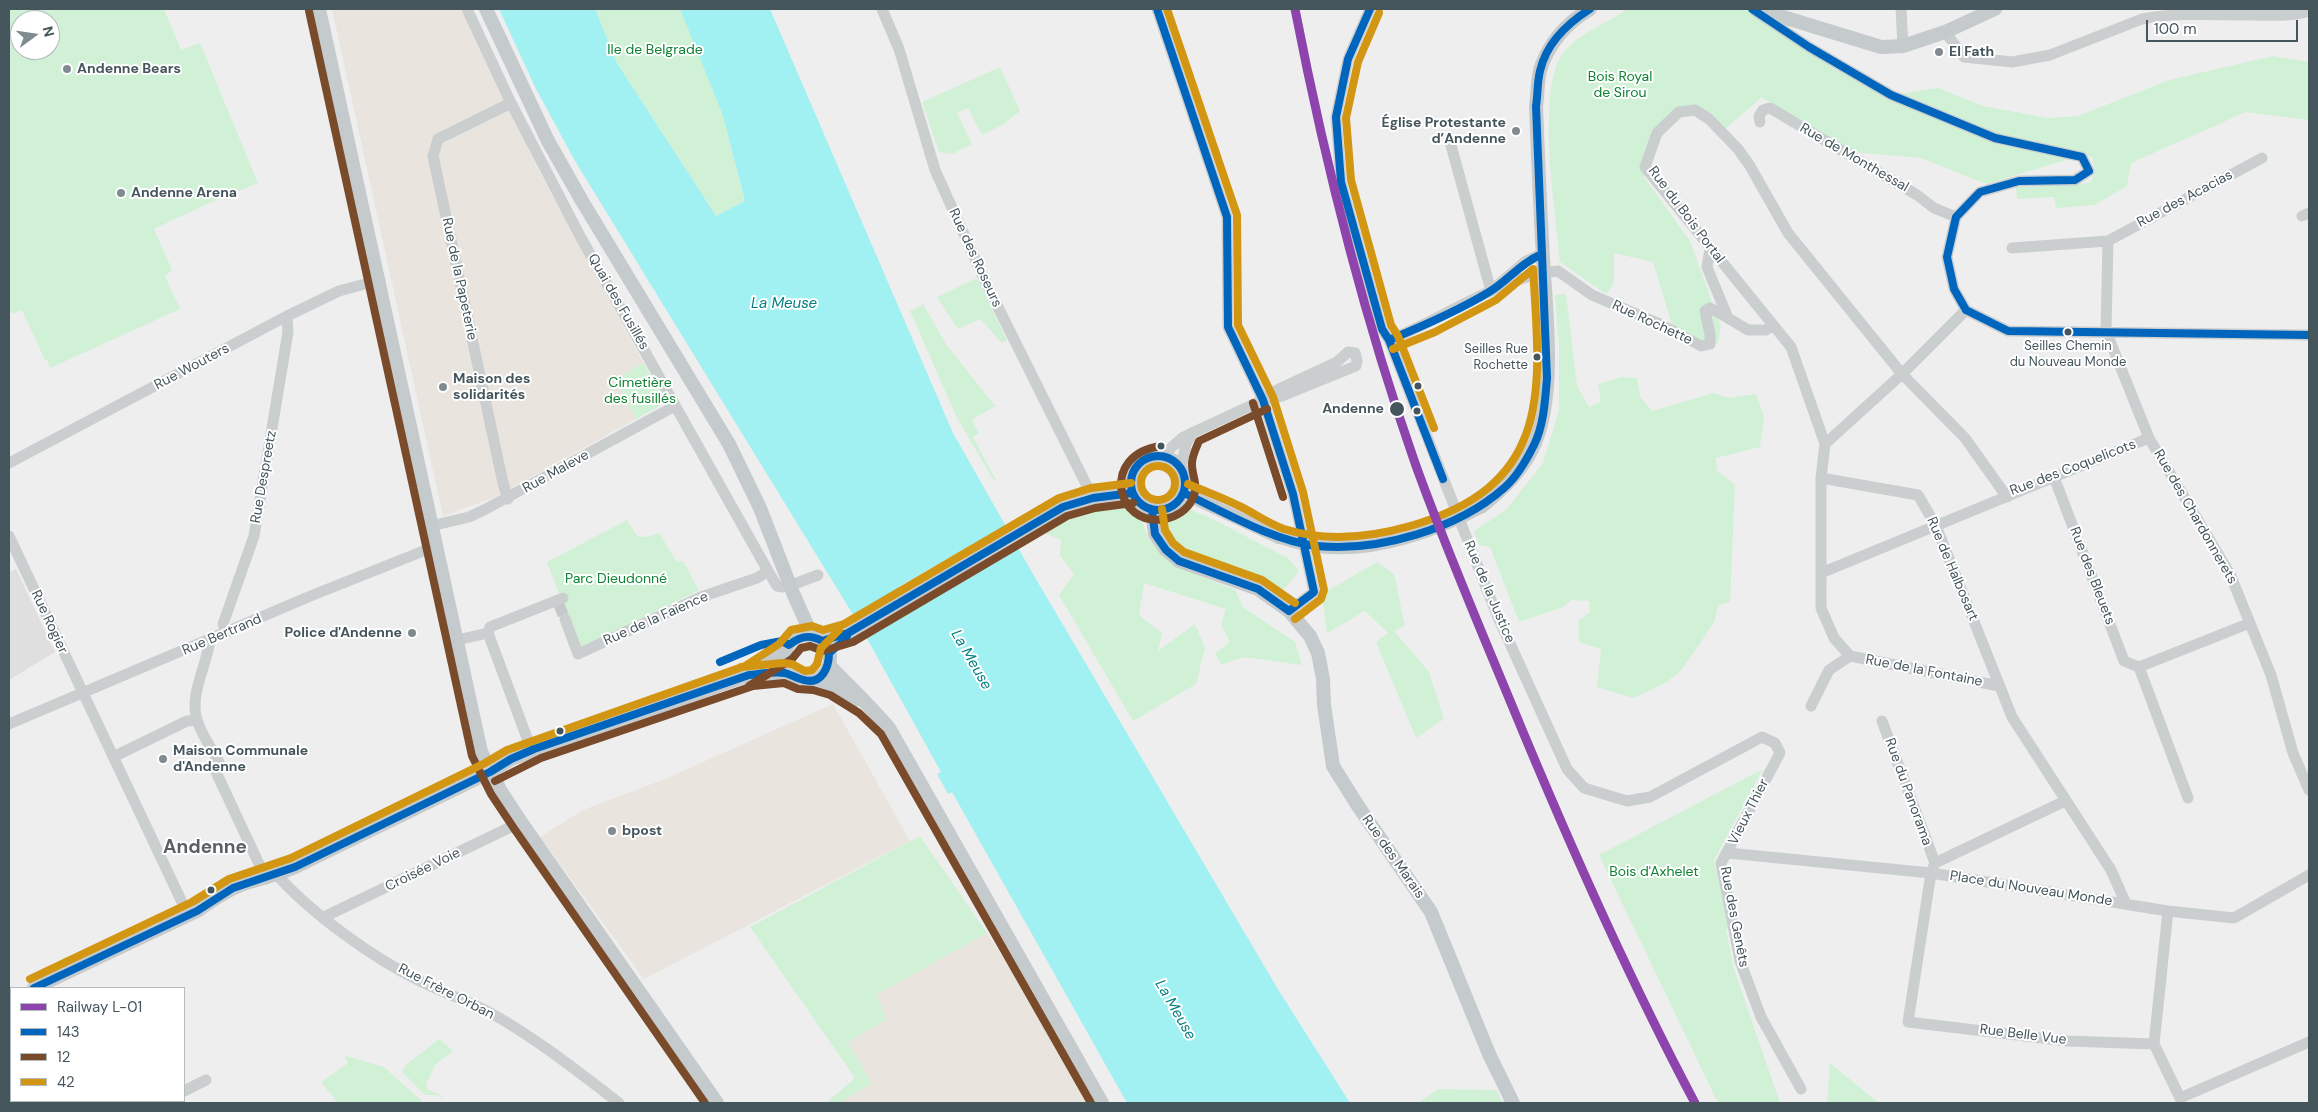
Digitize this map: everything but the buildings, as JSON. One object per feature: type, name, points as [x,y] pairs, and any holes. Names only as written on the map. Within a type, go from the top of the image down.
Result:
[{"type":"main road","points":[[319,9],[380,280],[431,526],[481,752],[490,772],[521,822],[717,1103]]},
{"type":"main road","points":[[486,9],[548,141],[582,201],[729,444],[763,516],[790,588],[823,649],[865,703],[879,716],[899,745],[1102,1103]]},
{"type":"main road","points":[[1184,493],[1279,538],[1316,546],[1346,548],[1377,544],[1453,521],[1482,506],[1506,486],[1519,470],[1535,442],[1543,414],[1547,378],[1536,106],[1540,68],[1555,39],[1575,18],[1590,9]]},
{"type":"main road","points":[[1757,9],[1881,47],[1903,46],[1945,32],[1995,9]]},
{"type":"main road","points":[[1162,456],[1173,460],[1182,468],[1186,480],[1184,493],[1177,504],[1165,510],[1152,510],[1140,504],[1132,494],[1130,482],[1139,462],[1149,457],[1162,456]]},
{"type":"main road","points":[[823,649],[1026,527],[1063,507],[1092,498],[1132,494]]},
{"type":"main road","name":"Rue des Marais","points":[[1152,510],[1155,534],[1166,550],[1179,561],[1258,589],[1289,611],[1310,636],[1318,653],[1323,679],[1324,705],[1333,766],[1358,806],[1431,912],[1489,1054],[1513,1103]]},
{"type":"main road","points":[[36,987],[188,915],[214,898],[245,884],[271,877],[490,772],[511,758],[749,675],[786,651],[796,639],[790,588]]},
{"type":"main road","points":[[796,639],[823,649]]},
{"type":"main road","points":[[814,680],[826,672],[823,649]]},
{"type":"main road","points":[[786,651],[786,667],[798,679],[830,684],[854,700],[865,703]]},
{"type":"main road","points":[[749,675],[791,674]]},
{"type":"street","name":"Quai des Fusillés","points":[[467,9],[511,102],[580,236],[768,571],[777,586],[790,588]]},
{"type":"street","name":"Rue des Roseurs","points":[[882,9],[899,49],[935,170],[986,283],[1092,498]]},
{"type":"street","points":[[1156,9],[1227,217],[1228,327],[1264,400],[1293,494],[1314,592],[1289,611]]},
{"type":"street","name":"Rue de la Justice","points":[[1370,9],[1348,59],[1336,117],[1341,182],[1382,329],[1389,340],[1497,615],[1567,769],[1584,788],[1627,800],[1650,797]]},
{"type":"street","points":[[1752,9],[1808,47],[1892,95],[1995,138],[2082,157],[2089,171],[2076,180],[2019,181],[1980,192],[1956,217],[1947,257],[1954,289],[1966,310],[2008,331],[2309,335]]},
{"type":"street","points":[[1901,9],[1903,46]]},
{"type":"street","points":[[1945,32],[1964,57],[2012,62],[2050,55],[2144,14],[2277,16],[2309,11]]},
{"type":"street","name":"Rue de la Papeterie","points":[[508,499],[500,473],[433,156],[438,139],[511,102]]},
{"type":"street","name":"Rue de Monthessal","points":[[1760,122],[1759,116],[1763,110],[1770,108],[1917,195],[1934,208],[1956,217]]},
{"type":"street","name":"Rue du Bois Portal","points":[[1825,444],[1791,348],[1645,167],[1657,133],[1679,112],[1695,110],[1709,119],[1738,149],[1750,166],[1788,233],[1902,374]]},
{"type":"street","points":[[1449,138],[1491,291]]},
{"type":"street","name":"Rue des Acacias","points":[[2012,248],[2108,240],[2262,158]]},
{"type":"street","points":[[2106,331],[2108,240]]},
{"type":"street","points":[[1710,249],[1707,267],[1728,318]]},
{"type":"street","points":[[1491,291],[1526,261],[1542,254]]},
{"type":"street","name":"Rue Rochette","points":[[1544,272],[1558,270],[1592,295],[1660,324],[1701,346],[1710,344],[1705,311],[1710,308],[1748,330],[1766,330],[1773,324]]},
{"type":"street","points":[[1389,340],[1430,323],[1491,291],[1544,272]]},
{"type":"street","name":"Rue Wouters","points":[[9,463],[287,316],[339,292],[380,280]]},
{"type":"street","points":[[1821,478],[1825,444],[1902,374],[1966,310]]},
{"type":"street","name":"Rue Despreetz","points":[[226,633],[223,624],[254,536],[288,332],[287,316]]},
{"type":"street","name":"Rue des Chardonnerets","points":[[2106,331],[2149,438],[2230,574],[2271,675],[2294,753],[2309,790]]},
{"type":"street","points":[[1162,456],[1182,438],[1192,432],[1264,400],[1282,396],[1356,366],[1355,353],[1348,352],[1336,362],[1277,390],[1264,400]]},
{"type":"street","name":"Rue des Coquelicots","points":[[1902,374],[1965,438],[2006,496],[2149,438]]},
{"type":"street","name":"Rue Maleve","points":[[431,526],[469,517],[508,499],[675,406]]},
{"type":"street","points":[[1182,468],[1186,444],[1192,432]]},
{"type":"street","name":"Rue des Bleuets","points":[[2054,477],[2124,661],[2138,667],[2188,798]]},
{"type":"street","name":"Rue de Halbosart","points":[[1821,478],[1918,495],[1936,526],[2012,717],[2065,800]]},
{"type":"street","name":"Rue de la Fontaine","points":[[1821,478],[1821,608],[1834,638],[1850,656],[1999,686]]},
{"type":"street","points":[[1821,573],[2006,496]]},
{"type":"street","name":"Rue Rogier","points":[[9,536],[12,554],[82,693],[188,915]]},
{"type":"street","name":"Rue Bertrand","points":[[9,724],[436,546]]},
{"type":"street","name":"Rue de la Faïence","points":[[565,619],[578,654],[701,597],[757,578],[768,571]]},
{"type":"street","points":[[790,588],[818,575]]},
{"type":"street","points":[[534,749],[527,738],[488,632],[490,627],[560,601]]},
{"type":"street","points":[[2138,667],[2250,623]]},
{"type":"street","points":[[457,640],[488,632]]},
{"type":"street","points":[[210,640],[208,657],[196,702],[197,720],[219,762],[216,772],[271,877]]},
{"type":"street","points":[[1811,706],[1829,670],[1850,656]]},
{"type":"street","points":[[113,758],[187,722],[197,720]]},
{"type":"street","name":"Rue du Panorama","points":[[1882,721],[1933,868]]},
{"type":"street","name":"Vieux Thier","points":[[1650,797],[1762,737],[1775,743],[1780,753],[1728,853],[1933,868]]},
{"type":"street","name":"Place du Nouveau Monde","points":[[1933,868],[2065,800],[2111,870],[2126,904]]},
{"type":"street","name":"Croisée Voie","points":[[324,917],[521,822]]},
{"type":"street","name":"Rue des Genêts","points":[[1728,853],[1721,864],[1740,961],[1761,1017],[1801,1089]]},
{"type":"street","name":"Place du Nouveau Monde","points":[[1933,868],[2126,904]]},
{"type":"street","name":"Rue Belle Vue","points":[[1933,868],[1908,1022],[2067,1041],[2154,1044]]},
{"type":"street","points":[[2126,904],[2168,911],[2234,918],[2309,874]]},
{"type":"street","name":"Rue Frère Orban","points":[[271,877],[287,886],[350,938],[418,980],[486,1010],[536,1043],[619,1103]]},
{"type":"street","points":[[2168,911],[2154,1044],[2180,1098],[2309,1042]]},
{"type":"street","points":[[185,1090],[206,1080]]},
{"type":"shaded area","points":[[332,9],[462,9],[536,165],[665,403],[493,498],[443,516]]},
{"type":"shaded area","points":[[16,569],[55,652],[9,680],[9,572]]},
{"type":"shaded area","points":[[833,704],[910,841],[644,979],[540,837],[583,810],[665,779]]},
{"type":"shaded area","points":[[987,933],[1096,1103],[839,1103],[872,1083],[848,1042],[887,1019],[876,995]]},
{"type":"green space","name":"Andenne Arena","points":[[9,9],[164,9],[181,50],[200,43],[258,183],[154,229],[172,270],[165,276],[180,309],[50,368],[22,310],[12,314],[9,307]]},
{"type":"green space","name":"Ile de Belgrade","points":[[595,9],[680,9],[723,116],[745,202],[716,216],[617,63]]},
{"type":"green space","name":"Bois Royal de Sirou","points":[[1627,9],[1752,9],[1891,95],[1938,88],[1983,106],[2048,118],[2078,116],[2169,80],[2273,56],[2309,62],[2309,120],[2246,112],[2131,163],[2127,186],[2094,205],[2056,208],[2054,197],[2017,199],[2016,187],[2076,185],[2091,182],[2095,170],[2092,157],[2083,155],[1986,184],[1921,158],[1843,151],[1762,97],[1722,132],[1709,119],[1679,112],[1657,133],[1644,177],[1690,241],[1721,327],[1718,343],[1701,346],[1674,331],[1653,262],[1614,253],[1614,283],[1606,294],[1560,262],[1550,157],[1550,100],[1553,76],[1560,58],[1573,42]]},
{"type":"green space","points":[[1000,67],[1020,111],[1002,125],[982,135],[968,108],[957,113],[972,144],[952,154],[939,152],[922,102]]},
{"type":"green space","points":[[977,278],[1007,340],[1002,343],[980,319],[958,329],[937,297]]},
{"type":"green space","points":[[1566,294],[1577,386],[1589,407],[1601,401],[1598,384],[1621,377],[1637,378],[1640,397],[1652,411],[1713,393],[1728,398],[1756,394],[1764,417],[1760,447],[1716,458],[1717,471],[1735,485],[1730,602],[1718,605],[1715,621],[1681,671],[1665,683],[1633,698],[1597,687],[1601,649],[1579,642],[1578,621],[1590,612],[1589,601],[1572,600],[1563,607],[1519,622],[1490,547],[1479,545],[1474,531],[1506,510],[1543,463],[1559,410],[1559,348],[1555,295]]},
{"type":"green space","points":[[923,304],[946,344],[995,406],[972,420],[979,433],[973,437],[996,480],[994,481],[957,418],[910,311]]},
{"type":"green space","name":"Cimetière des fusillés","points":[[644,363],[665,403],[636,419],[615,379]]},
{"type":"green space","points":[[1124,506],[1140,516],[1148,538],[1173,565],[1235,590],[1243,607],[1295,642],[1302,665],[1243,657],[1221,665],[1215,653],[1230,642],[1221,625],[1226,609],[1144,583],[1139,615],[1162,633],[1158,651],[1195,624],[1205,648],[1196,684],[1133,721],[1059,595],[1074,574],[1060,556],[1061,540],[1043,532],[1079,513]]},
{"type":"green space","points":[[1191,510],[1288,558],[1299,571],[1280,594],[1204,560],[1178,552],[1167,539],[1165,525],[1173,512]]},
{"type":"green space","name":"Parc Dieudonné","points":[[627,520],[637,536],[646,537],[659,533],[677,562],[683,561],[699,590],[580,649],[547,562]]},
{"type":"green space","points":[[1377,562],[1394,574],[1405,626],[1394,631],[1429,672],[1444,719],[1416,738],[1376,642],[1388,633],[1365,611],[1327,633],[1322,594]]},
{"type":"green space","name":"Bois d'Axhelet","points":[[1763,769],[1714,860],[1730,929],[1726,930],[1734,969],[1780,1103],[1718,1103],[1599,855]]},
{"type":"green space","points":[[920,836],[987,933],[876,995],[887,1019],[848,1042],[872,1083],[839,1103],[826,1103],[855,1078],[750,927]]},
{"type":"green space","points":[[439,1039],[453,1051],[435,1065],[426,1085],[428,1090],[437,1093],[446,1101],[437,1095],[425,1095],[402,1072],[407,1064]]},
{"type":"green space","points":[[346,1056],[384,1067],[422,1101],[419,1103],[338,1103],[321,1082],[348,1063],[345,1058]]},
{"type":"green space","points":[[1830,1063],[1879,1103],[1827,1103]]},
{"type":"green space","points":[[1438,1089],[1496,1090],[1503,1103],[1418,1103]]},
{"type":"water","name":"La Meuse","points":[[499,9],[595,9],[617,63],[716,216],[745,201],[723,116],[680,9],[770,9],[953,433],[1033,574],[1279,991],[1350,1103],[1127,1103],[952,792],[948,794],[937,774],[941,772],[860,626],[575,161],[535,87]]},
{"type":"pier","points":[[1008,524],[1018,544],[975,570],[975,572],[970,573],[863,637],[852,618],[898,590],[898,587]]},
{"type":"tunnel","points":[[559,605],[565,619]]},
{"type":"rail line","name":"L-01","points":[[1295,9],[1332,181],[1362,295],[1415,463],[1532,754],[1576,855],[1621,955],[1695,1103]]},
{"type":"transit line","name":"143","points":[[1157,9],[1227,217],[1228,327],[1263,400],[1293,494],[1314,592],[1289,611]]},
{"type":"transit line","name":"42","points":[[1167,9],[1237,215],[1238,325],[1273,397],[1303,492],[1324,590],[1321,599],[1295,619]]},
{"type":"transit line","name":"143","points":[[1370,9],[1348,59],[1336,117],[1341,182],[1382,329],[1389,340],[1443,479]]},
{"type":"transit line","name":"143","points":[[1184,493],[1249,525],[1283,538],[1317,546],[1341,547],[1391,541],[1441,526],[1485,503],[1513,479],[1525,462],[1540,429],[1544,412],[1547,378],[1536,106],[1539,75],[1547,52],[1559,35],[1590,9]]},
{"type":"transit line","name":"143","points":[[1752,9],[1809,47],[1891,95],[1995,138],[2082,157],[2089,171],[2075,180],[2019,181],[1980,192],[1956,217],[1947,257],[1954,289],[1966,310]]},
{"type":"transit line","name":"12","points":[[309,11],[472,756],[491,794],[513,827],[705,1103]]},
{"type":"transit line","name":"42","points":[[1379,13],[1358,62],[1346,118],[1351,180],[1391,325],[1398,336],[1434,428]]},
{"type":"transit line","name":"143","points":[[1389,340],[1440,318],[1477,299],[1496,287],[1527,262],[1542,254]]},
{"type":"transit line","name":"42","points":[[1188,484],[1231,502],[1284,529],[1316,536],[1331,537],[1363,536],[1410,526],[1457,508],[1491,486],[1514,459],[1528,428],[1535,394],[1537,355],[1533,269],[1496,300],[1435,332],[1393,349]]},
{"type":"transit line","name":"143","points":[[1966,310],[2008,331],[2309,335]]},
{"type":"transit line","name":"12","points":[[1253,403],[1283,497]]},
{"type":"transit line","name":"12","points":[[1161,446],[1142,452],[1129,462],[1122,475],[1121,489],[1126,502],[1135,513],[1148,519],[1173,517],[1190,504],[1195,491],[1192,460],[1199,441],[1267,409]]},
{"type":"transit line","name":"143","points":[[1153,456],[1163,456],[1173,460],[1181,468],[1185,483],[1181,498],[1173,506],[1163,510],[1153,510],[1143,506],[1135,498],[1131,488],[1131,478],[1135,468],[1143,460],[1153,456]]},
{"type":"transit line","name":"42","points":[[1158,466],[1165,467],[1170,471],[1174,476],[1175,483],[1174,490],[1170,495],[1165,499],[1158,500],[1151,499],[1146,495],[1142,490],[1141,483],[1142,476],[1146,471],[1151,467],[1158,466]]},
{"type":"transit line","name":"42","points":[[30,979],[192,902],[229,879],[291,858],[485,763],[507,750],[745,666],[779,644],[791,630],[812,626],[823,630],[844,624],[1059,498],[1091,488],[1131,483]]},
{"type":"transit line","name":"143","points":[[720,662],[761,645],[782,641],[789,645],[805,637],[813,637],[822,641],[848,633],[1063,507],[1093,498],[1132,493]]},
{"type":"transit line","name":"12","points":[[749,686],[792,659],[801,648],[810,646],[823,651],[853,642],[1067,516],[1095,508],[1133,503]]},
{"type":"transit line","name":"42","points":[[1162,509],[1165,530],[1173,543],[1184,552],[1262,580],[1295,603]]},
{"type":"transit line","name":"143","points":[[1152,510],[1155,534],[1166,550],[1179,561],[1258,589],[1289,611]]},
{"type":"transit line","name":"42","points":[[741,667],[782,663],[792,664],[805,671],[812,670],[817,664],[821,648],[839,630]]},
{"type":"transit line","name":"143","points":[[36,987],[197,911],[233,888],[295,867],[534,749],[749,675],[781,672],[799,679],[816,680],[826,669],[829,653],[846,639],[848,633]]},
{"type":"transit line","name":"12","points":[[495,781],[541,758],[753,686],[784,683],[798,689],[813,690],[830,695],[859,713],[881,734],[1091,1103]]},
{"type":"place","name":"El Fath","points":[[1939,52]]},
{"type":"place","name":"Andenne Bears","points":[[67,69]]},
{"type":"place","name":"Église Protestante d’Andenne","points":[[1516,131]]},
{"type":"place","name":"Andenne Arena","points":[[121,193]]},
{"type":"place","name":"Seilles Chemin du Nouveau Monde","points":[[2068,332]]},
{"type":"place","name":"Seilles Rue Rochette","points":[[1537,357]]},
{"type":"place","name":"Maison des solidarités","points":[[443,387]]},
{"type":"place","name":"Andenne","points":[[1397,409]]},
{"type":"place","name":"Police d'Andenne","points":[[412,633]]},
{"type":"place","name":"Maison Communale d'Andenne","points":[[163,759]]},
{"type":"place","name":"bpost","points":[[612,831]]},
{"type":"district","name":"Andenne","points":[[205,848]]}]
